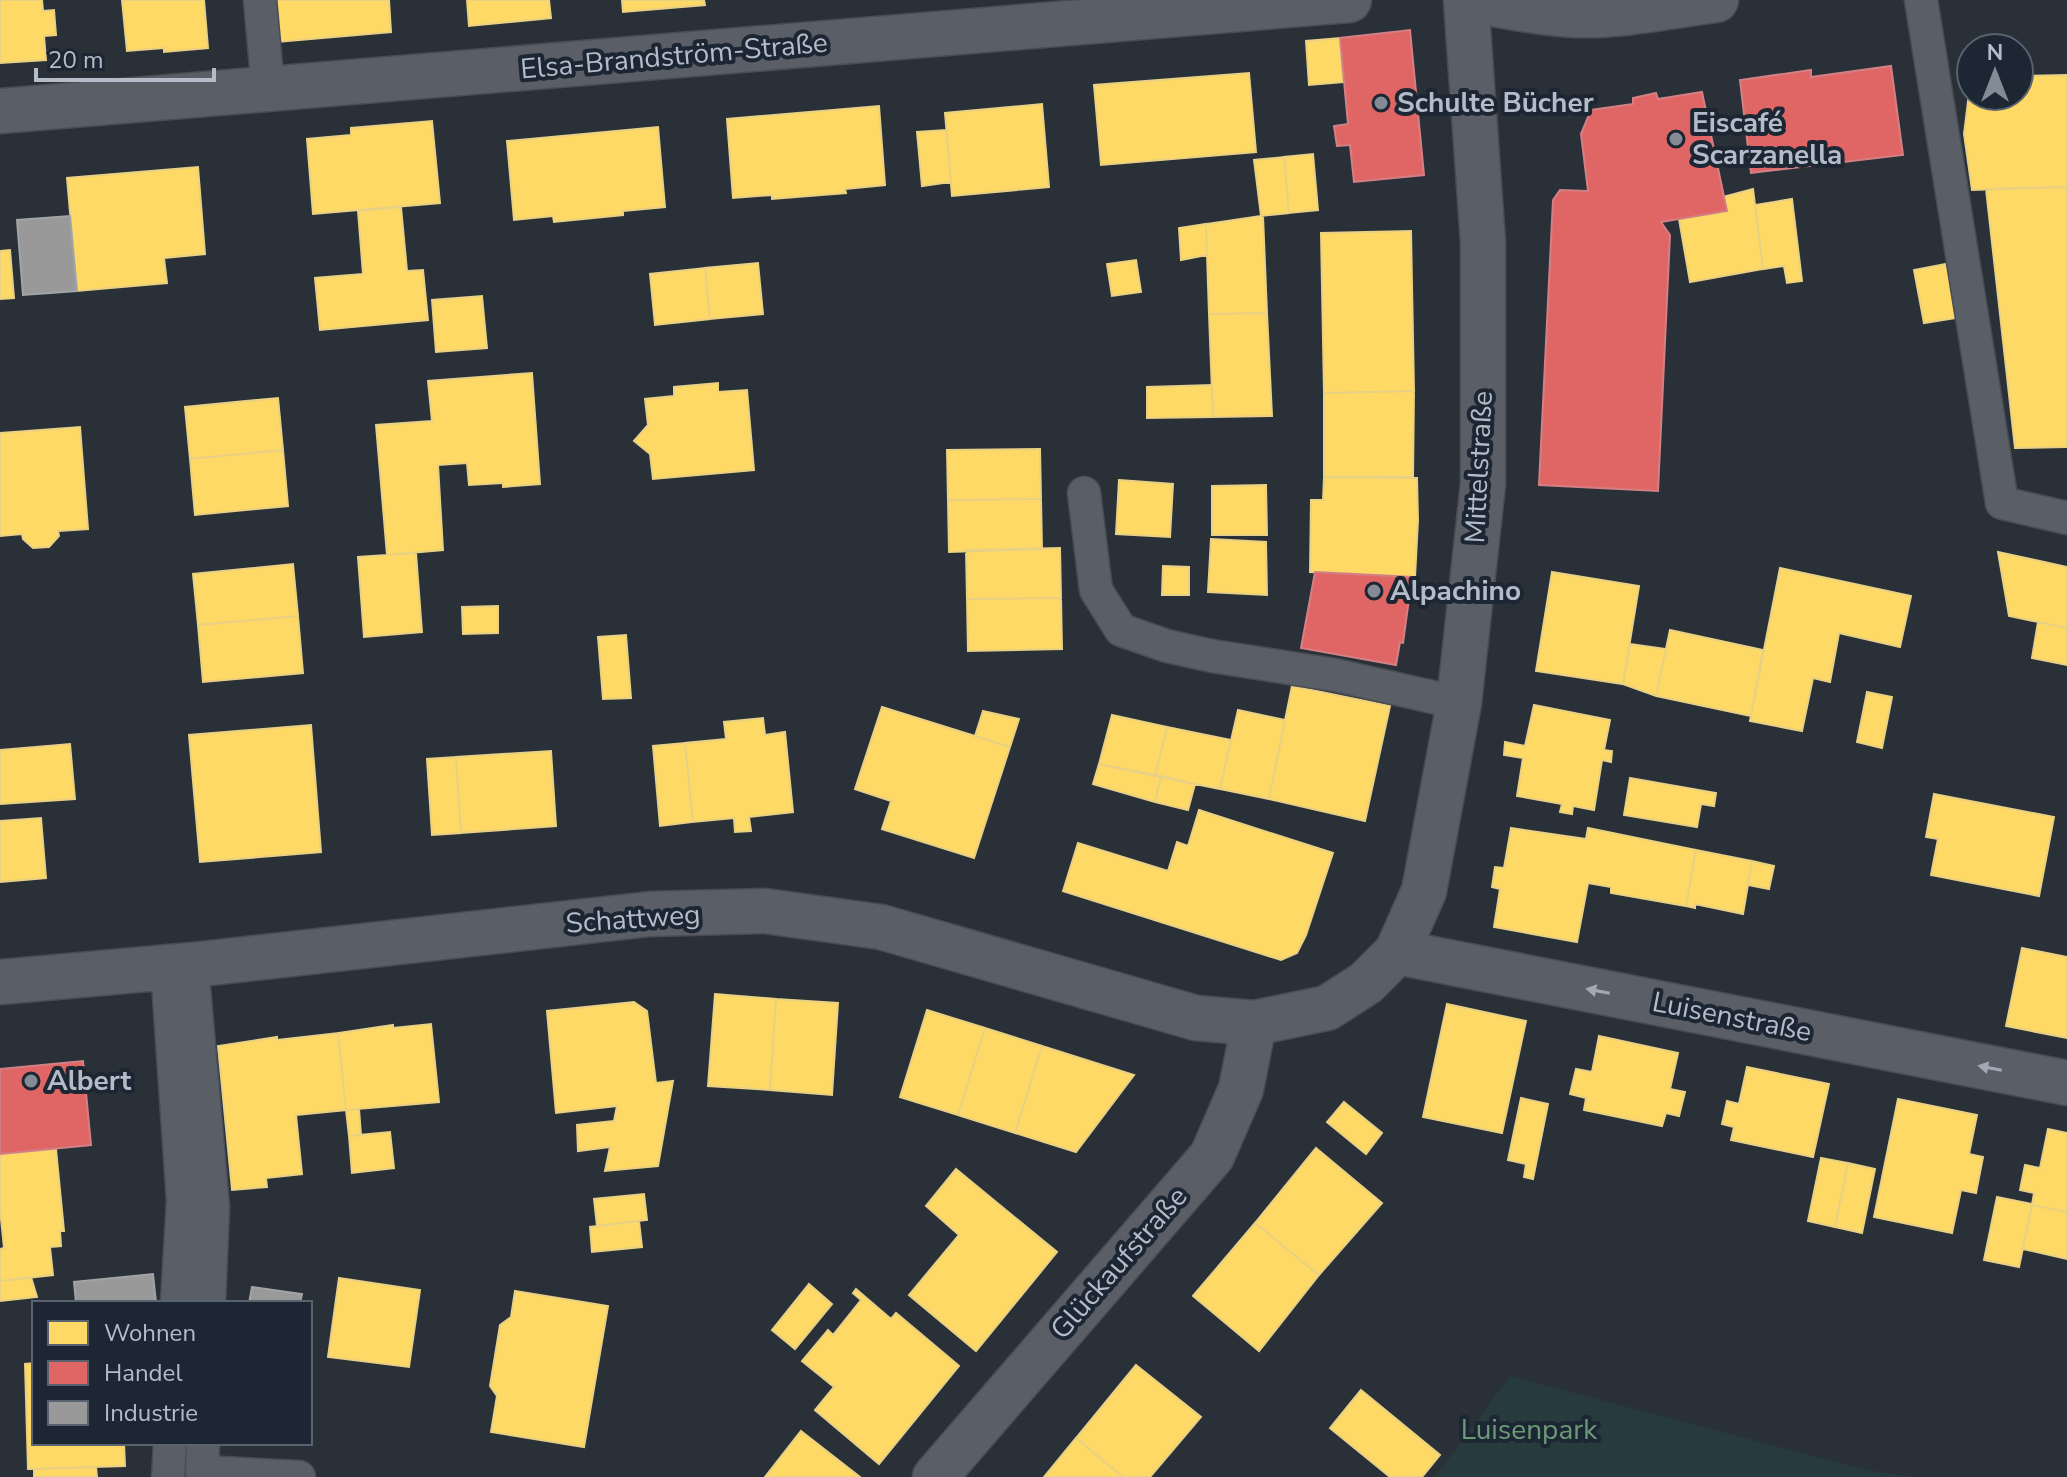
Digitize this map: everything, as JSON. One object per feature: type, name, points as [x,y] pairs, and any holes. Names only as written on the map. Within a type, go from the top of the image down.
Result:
[{"type":"street","name":"Elsa-Brandström-Straße","points":[[0,111],[1349,0]]},
{"type":"street","name":"Mittelstraße","points":[[1254,1023],[1327,1008],[1366,983],[1397,952],[1424,891],[1459,703],[1483,484],[1483,242],[1466,0]]},
{"type":"street","points":[[1474,0],[1575,15],[1716,0]]},
{"type":"street","name":"Schattweg","points":[[0,982],[179,966],[650,914],[765,911],[881,927],[1196,1018],[1254,1023]]},
{"type":"street","name":"Luisenstraße","points":[[1397,952],[2067,1083]]},
{"type":"street","name":"Glückaufstraße","points":[[935,1477],[1212,1156],[1241,1089],[1254,1023]]},
{"type":"lane","points":[[260,0],[268,89]]},
{"type":"lane","points":[[1921,0],[2002,503],[2067,518]]},
{"type":"lane","points":[[1084,493],[1096,590],[1121,630],[1197,653],[1335,675],[1459,703]]},
{"type":"lane","points":[[177,1301],[183,1201],[179,966]]},
{"type":"lane","points":[[179,966],[213,1207],[209,1301]]},
{"type":"lane","points":[[168,1477],[170,1445]]},
{"type":"lane","points":[[203,1445],[202,1472],[299,1477]]},
{"type":"green space","name":"Luisenpark","points":[[1510,1376],[1862,1469],[1914,1477],[1435,1477]]},
{"type":"building: Wohnen","points":[[0,0],[42,0],[43,11],[54,10],[56,35],[44,36],[46,60],[0,63]]},
{"type":"building: Wohnen","points":[[122,0],[204,0],[208,48],[127,51]]},
{"type":"building: Wohnen","points":[[273,0],[389,0],[391,32],[277,42]]},
{"type":"building: Wohnen","points":[[467,0],[549,0],[551,18],[469,26]]},
{"type":"building: Wohnen","points":[[622,0],[704,0],[705,5],[623,12]]},
{"type":"building: Wohnen","points":[[1340,38],[1343,82],[1309,85],[1306,41]]},
{"type":"building: Wohnen","points":[[1249,73],[1256,152],[1101,165],[1094,85]]},
{"type":"building: Wohnen","points":[[2067,75],[2067,187],[1972,190],[1964,134],[1967,112],[2035,112],[2035,76]]},
{"type":"building: Wohnen","points":[[1042,104],[1049,187],[952,196],[945,113]]},
{"type":"building: Wohnen","points":[[879,106],[885,185],[845,189],[846,193],[772,199],[772,195],[733,198],[727,119]]},
{"type":"building: Wohnen","points":[[432,121],[440,203],[313,214],[307,139],[351,135],[351,128]]},
{"type":"building: Wohnen","points":[[658,127],[665,207],[554,222],[553,216],[514,220],[507,141]]},
{"type":"building: Wohnen","points":[[946,130],[951,182],[922,186],[917,132]]},
{"type":"building: Wohnen","points":[[1313,154],[1318,210],[1289,213],[1284,157]]},
{"type":"building: Wohnen","points":[[1284,157],[1289,213],[1261,216],[1254,160]]},
{"type":"building: Wohnen","points":[[198,167],[205,254],[164,258],[167,283],[77,291],[67,178]]},
{"type":"building: Wohnen","points":[[2067,187],[2067,447],[2015,448],[1986,189]]},
{"type":"building: Wohnen","points":[[1753,189],[1763,269],[1690,282],[1679,219],[1727,211],[1723,197]]},
{"type":"building: Wohnen","points":[[1792,199],[1802,281],[1787,283],[1784,266],[1763,269],[1755,205]]},
{"type":"building: Wohnen","points":[[401,207],[407,271],[423,270],[428,320],[320,330],[315,278],[363,274],[358,211]]},
{"type":"building: Wohnen","points":[[1263,216],[1267,313],[1209,314],[1206,224]]},
{"type":"building: Wohnen","points":[[1206,224],[1207,255],[1181,260],[1179,228]]},
{"type":"building: Wohnen","points":[[1411,231],[1414,391],[1324,393],[1321,233]]},
{"type":"building: Wohnen","points":[[10,250],[14,298],[0,299],[0,251]]},
{"type":"building: Wohnen","points":[[1136,260],[1141,292],[1112,296],[1107,264]]},
{"type":"building: Wohnen","points":[[758,263],[763,314],[710,319],[705,268]]},
{"type":"building: Wohnen","points":[[1946,264],[1956,318],[1924,323],[1914,270]]},
{"type":"building: Wohnen","points":[[705,268],[710,319],[655,325],[650,274]]},
{"type":"building: Wohnen","points":[[482,296],[487,348],[436,352],[432,300]]},
{"type":"building: Wohnen","points":[[1267,313],[1272,416],[1213,417],[1209,314]]},
{"type":"building: Wohnen","points":[[532,373],[540,484],[503,487],[503,483],[469,485],[467,463],[438,465],[443,550],[387,555],[376,425],[432,421],[428,381]]},
{"type":"building: Wohnen","points":[[718,383],[718,392],[747,390],[754,470],[653,479],[650,454],[634,441],[648,425],[645,399],[674,396],[674,387]]},
{"type":"building: Wohnen","points":[[1212,385],[1213,417],[1147,418],[1147,387]]},
{"type":"building: Wohnen","points":[[1414,391],[1413,477],[1324,477],[1324,393]]},
{"type":"building: Wohnen","points":[[278,398],[283,450],[190,459],[185,407]]},
{"type":"building: Wohnen","points":[[80,427],[88,529],[58,531],[59,536],[49,547],[33,548],[22,534],[0,536],[0,433]]},
{"type":"building: Wohnen","points":[[1040,449],[1041,499],[948,500],[947,450]]},
{"type":"building: Wohnen","points":[[283,450],[288,506],[195,515],[190,459]]},
{"type":"building: Wohnen","points":[[1324,477],[1417,478],[1415,577],[1310,572],[1311,500],[1323,500]]},
{"type":"building: Wohnen","points":[[1119,480],[1173,484],[1170,537],[1116,534]]},
{"type":"building: Wohnen","points":[[1266,485],[1267,535],[1212,535],[1212,486]]},
{"type":"building: Wohnen","points":[[1041,499],[1042,549],[949,552],[948,500]]},
{"type":"building: Wohnen","points":[[1211,539],[1266,542],[1267,595],[1208,592]]},
{"type":"building: Wohnen","points":[[1060,548],[1061,598],[967,599],[966,550]]},
{"type":"building: Wohnen","points":[[1998,552],[2067,567],[2067,628],[2009,616]]},
{"type":"building: Wohnen","points":[[416,553],[422,632],[364,637],[358,557]]},
{"type":"building: Wohnen","points":[[293,564],[298,616],[198,625],[193,574]]},
{"type":"building: Wohnen","points":[[1163,566],[1189,567],[1189,595],[1162,595]]},
{"type":"building: Wohnen","points":[[1780,568],[1911,596],[1900,647],[1839,633],[1830,682],[1813,678],[1802,731],[1750,721]]},
{"type":"building: Wohnen","points":[[1552,572],[1639,586],[1623,684],[1536,671]]},
{"type":"building: Wohnen","points":[[1061,598],[1062,649],[968,651],[967,599]]},
{"type":"building: Wohnen","points":[[498,606],[498,633],[463,634],[462,607]]},
{"type":"building: Wohnen","points":[[298,616],[303,673],[203,682],[198,625]]},
{"type":"building: Wohnen","points":[[2038,622],[2067,628],[2067,665],[2032,658]]},
{"type":"building: Wohnen","points":[[1670,630],[1763,650],[1751,716],[1656,696]]},
{"type":"building: Wohnen","points":[[626,635],[631,698],[603,699],[598,637]]},
{"type":"building: Wohnen","points":[[1630,644],[1666,649],[1656,696],[1623,684]]},
{"type":"building: Wohnen","points":[[1292,686],[1390,706],[1365,821],[1269,799]]},
{"type":"building: Wohnen","points":[[1867,692],[1892,697],[1882,748],[1857,742]]},
{"type":"building: Wohnen","points":[[1534,705],[1610,720],[1604,750],[1612,751],[1611,762],[1602,760],[1594,810],[1573,806],[1572,814],[1560,812],[1562,804],[1517,796],[1523,758],[1504,755],[1505,742],[1525,746]]},
{"type":"building: Wohnen","points":[[882,707],[1010,747],[974,858],[882,829],[891,801],[855,789]]},
{"type":"building: Wohnen","points":[[1238,710],[1285,720],[1269,799],[1220,789]]},
{"type":"building: Wohnen","points":[[983,711],[1019,719],[1010,747],[975,736]]},
{"type":"building: Wohnen","points":[[1112,715],[1167,727],[1155,776],[1099,764]]},
{"type":"building: Wohnen","points":[[763,718],[765,735],[785,732],[793,812],[749,817],[751,831],[735,832],[734,818],[693,822],[685,743],[726,739],[724,722]]},
{"type":"building: Wohnen","points":[[311,725],[321,852],[200,862],[189,735]]},
{"type":"building: Wohnen","points":[[1167,727],[1231,740],[1220,789],[1155,776]]},
{"type":"building: Wohnen","points":[[685,743],[693,822],[660,826],[653,746]]},
{"type":"building: Wohnen","points":[[70,744],[75,799],[0,804],[0,750]]},
{"type":"building: Wohnen","points":[[551,751],[556,826],[461,833],[456,757]]},
{"type":"building: Wohnen","points":[[456,757],[461,833],[432,835],[427,759]]},
{"type":"building: Wohnen","points":[[1099,764],[1161,776],[1155,802],[1093,784]]},
{"type":"building: Wohnen","points":[[1161,776],[1195,784],[1188,810],[1155,802]]},
{"type":"building: Wohnen","points":[[1630,778],[1716,793],[1714,806],[1701,804],[1697,827],[1624,815]]},
{"type":"building: Wohnen","points":[[1934,794],[2054,817],[2039,896],[1931,875],[1938,839],[1926,837]]},
{"type":"building: Wohnen","points":[[1199,810],[1333,853],[1297,953],[1281,960],[1063,891],[1078,843],[1168,871],[1177,842],[1188,846]]},
{"type":"building: Wohnen","points":[[41,818],[46,878],[0,882],[0,821]]},
{"type":"building: Wohnen","points":[[1511,828],[1586,839],[1588,828],[1696,850],[1686,906],[1611,893],[1611,887],[1588,883],[1577,942],[1494,927],[1500,889],[1492,887],[1495,867],[1504,868]]},
{"type":"building: Wohnen","points":[[1696,850],[1752,861],[1743,914],[1695,904],[1695,908],[1686,906]]},
{"type":"building: Wohnen","points":[[1752,861],[1774,866],[1769,889],[1748,885]]},
{"type":"building: Wohnen","points":[[2022,948],[2067,957],[2067,1038],[2006,1026]]},
{"type":"building: Wohnen","points":[[715,994],[776,999],[770,1090],[708,1086]]},
{"type":"building: Wohnen","points":[[776,999],[838,1003],[832,1095],[770,1090]]},
{"type":"building: Wohnen","points":[[634,1002],[647,1011],[656,1083],[673,1081],[658,1166],[605,1171],[610,1147],[578,1151],[577,1125],[614,1121],[617,1106],[556,1113],[547,1011]]},
{"type":"building: Wohnen","points":[[1447,1004],[1526,1021],[1502,1133],[1423,1117]]},
{"type":"building: Wohnen","points":[[927,1010],[985,1028],[958,1115],[900,1097]]},
{"type":"building: Wohnen","points":[[431,1024],[439,1102],[346,1110],[338,1033],[393,1025],[393,1028]]},
{"type":"building: Wohnen","points":[[985,1028],[1042,1046],[1015,1133],[958,1115]]},
{"type":"building: Wohnen","points":[[338,1033],[346,1110],[296,1115],[302,1174],[266,1178],[267,1187],[232,1190],[218,1046],[277,1037],[277,1040]]},
{"type":"building: Wohnen","points":[[1599,1036],[1678,1053],[1670,1089],[1685,1092],[1679,1116],[1666,1113],[1662,1126],[1584,1110],[1586,1098],[1570,1094],[1576,1069],[1592,1072]]},
{"type":"building: Wohnen","points":[[1042,1046],[1134,1075],[1076,1152],[1015,1133]]},
{"type":"building: Wohnen","points":[[1747,1067],[1829,1084],[1813,1157],[1731,1140],[1734,1127],[1722,1124],[1727,1101],[1739,1104]]},
{"type":"building: Wohnen","points":[[1521,1098],[1548,1104],[1533,1179],[1524,1177],[1526,1164],[1508,1160]]},
{"type":"building: Wohnen","points":[[1898,1099],[1977,1115],[1969,1154],[1983,1157],[1976,1193],[1961,1190],[1952,1233],[1874,1217]]},
{"type":"building: Wohnen","points":[[1344,1102],[1382,1133],[1366,1154],[1327,1122]]},
{"type":"building: Wohnen","points":[[359,1109],[361,1135],[349,1136],[346,1110]]},
{"type":"building: Wohnen","points":[[2048,1129],[2067,1133],[2067,1212],[2032,1205],[2034,1193],[2020,1190],[2025,1165],[2040,1168]]},
{"type":"building: Wohnen","points":[[390,1132],[394,1168],[352,1173],[349,1136]]},
{"type":"building: Wohnen","points":[[1316,1148],[1382,1203],[1319,1275],[1255,1223]]},
{"type":"building: Wohnen","points":[[56,1149],[64,1231],[60,1231],[61,1246],[50,1247],[53,1275],[0,1281],[0,1249],[4,1248],[0,1154]]},
{"type":"building: Wohnen","points":[[1821,1158],[1848,1163],[1835,1227],[1808,1221]]},
{"type":"building: Wohnen","points":[[1848,1163],[1875,1169],[1862,1233],[1835,1227]]},
{"type":"building: Wohnen","points":[[956,1169],[1057,1252],[976,1351],[909,1295],[959,1235],[926,1206]]},
{"type":"building: Wohnen","points":[[644,1194],[647,1220],[597,1226],[594,1199]]},
{"type":"building: Wohnen","points":[[1997,1197],[2032,1204],[2019,1267],[1984,1260]]},
{"type":"building: Wohnen","points":[[2032,1205],[2067,1212],[2067,1259],[2023,1249]]},
{"type":"building: Wohnen","points":[[639,1221],[642,1247],[592,1252],[590,1227]]},
{"type":"building: Wohnen","points":[[1255,1223],[1319,1275],[1259,1351],[1193,1296]]},
{"type":"building: Wohnen","points":[[31,1277],[37,1297],[0,1301],[0,1281]]},
{"type":"building: Wohnen","points":[[339,1278],[420,1290],[409,1367],[328,1357]]},
{"type":"building: Wohnen","points":[[809,1284],[832,1304],[795,1349],[772,1330]]},
{"type":"building: Wohnen","points":[[856,1289],[891,1319],[896,1313],[959,1366],[879,1464],[815,1410],[834,1387],[802,1361],[828,1330],[833,1335],[861,1300],[853,1293]]},
{"type":"building: Wohnen","points":[[515,1291],[608,1306],[584,1447],[491,1432],[497,1396],[490,1386],[500,1325],[511,1317]]},
{"type":"building: Wohnen","points":[[32,1363],[32,1445],[124,1445],[125,1466],[28,1469],[25,1364]]},
{"type":"building: Wohnen","points":[[1136,1365],[1201,1417],[1150,1477],[1123,1477],[1076,1438]]},
{"type":"building: Wohnen","points":[[1361,1390],[1440,1455],[1422,1477],[1390,1477],[1330,1428]]},
{"type":"building: Wohnen","points":[[801,1431],[860,1477],[765,1477]]},
{"type":"building: Wohnen","points":[[1076,1438],[1123,1477],[1044,1477]]},
{"type":"building: Wohnen","points":[[96,1467],[97,1477],[34,1477],[34,1469]]},
{"type":"building: Handel","name":"Schulte Bücher","points":[[1410,30],[1424,175],[1354,182],[1350,145],[1337,146],[1334,126],[1348,124],[1340,38]]},
{"type":"building: Handel","points":[[1891,66],[1903,155],[1751,173],[1740,80],[1811,70],[1811,77]]},
{"type":"building: Handel","points":[[1702,92],[1727,211],[1661,222],[1670,235],[1658,491],[1539,485],[1553,200],[1560,190],[1588,191],[1581,134],[1591,110],[1633,104],[1633,98],[1656,93],[1658,99]]},
{"type":"building: Handel","points":[[1315,572],[1412,577],[1403,643],[1400,642],[1396,665],[1301,648]]},
{"type":"building: Handel","points":[[83,1061],[91,1145],[0,1154],[0,1069]]},
{"type":"building: Industrie","points":[[70,216],[77,291],[23,295],[17,220]]},
{"type":"building: Industrie","points":[[153,1274],[156,1301],[76,1301],[74,1282]]},
{"type":"building: Industrie","points":[[252,1287],[302,1294],[300,1301],[249,1301]]},
{"type":"place","name":"Schulte Bücher","points":[[1381,103]]},
{"type":"place","name":"Eiscafé Scarzanella","points":[[1676,139]]},
{"type":"place","name":"Alpachino","points":[[1374,591]]},
{"type":"place","name":"Albert","points":[[31,1081]]}]
